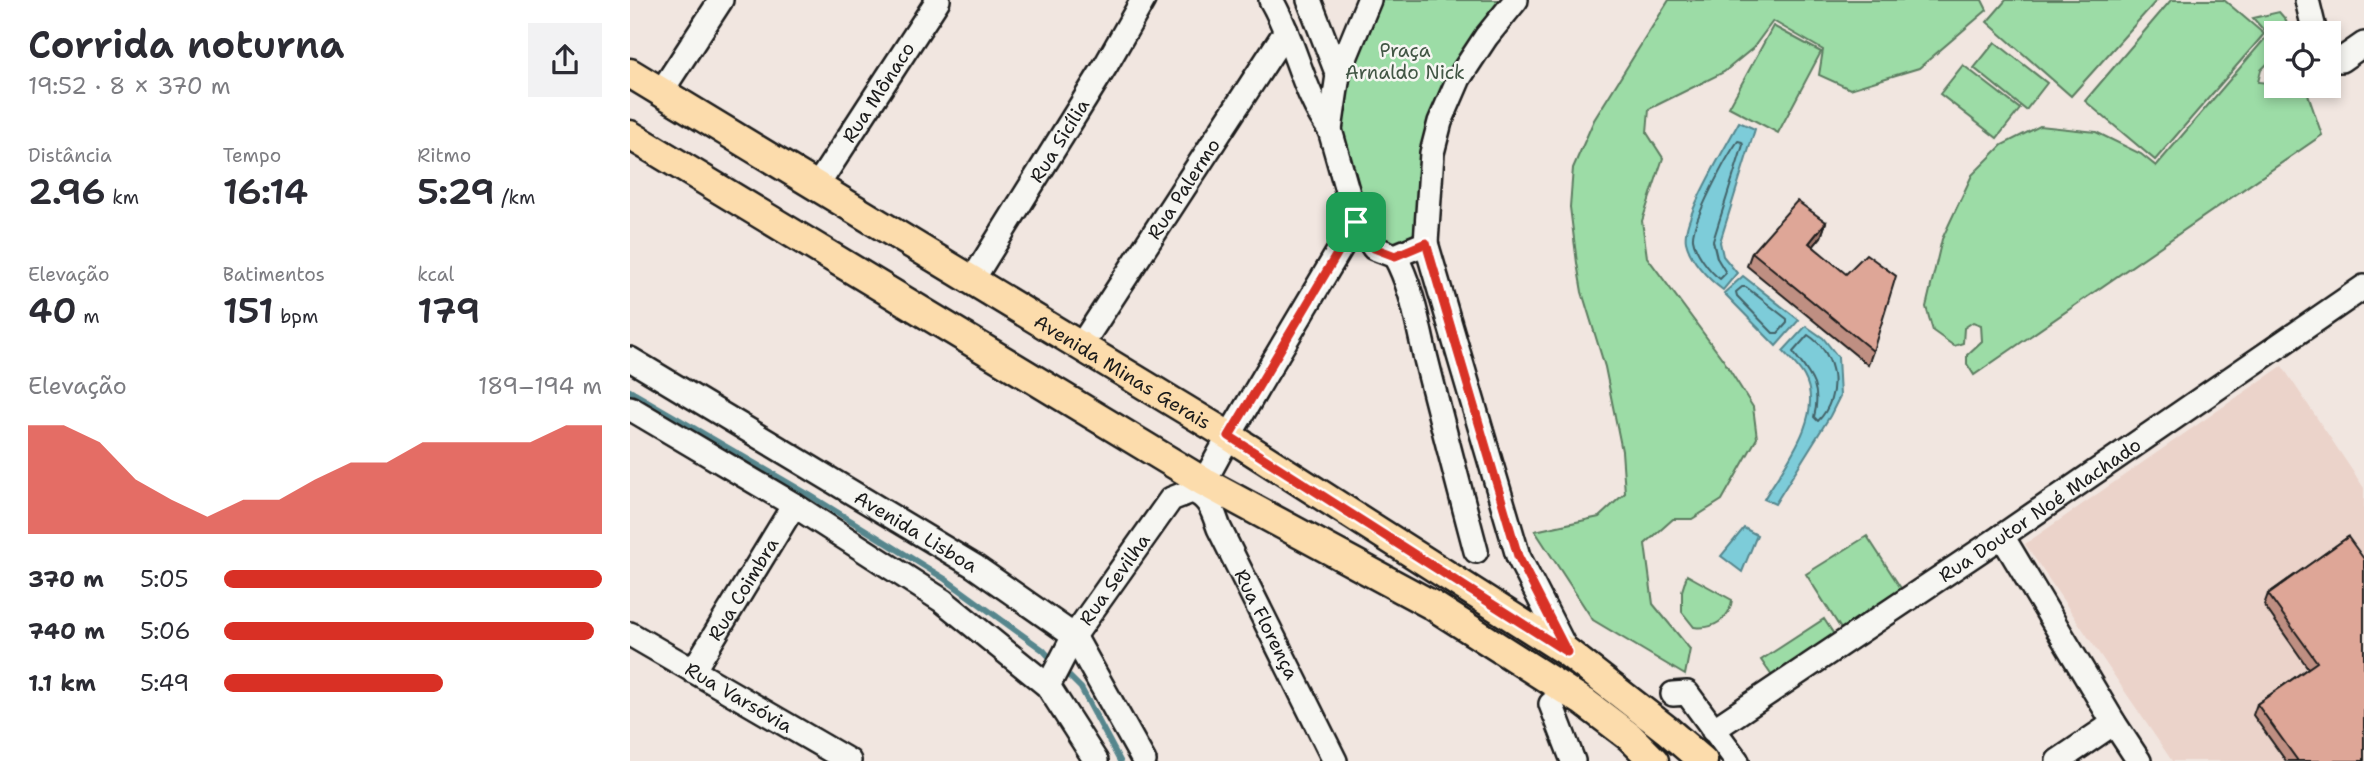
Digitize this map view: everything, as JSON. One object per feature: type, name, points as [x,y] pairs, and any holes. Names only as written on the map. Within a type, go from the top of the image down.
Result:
[{"type":"main road","name":"Avenida Minas Gerais","points":[[630,73],[1229,436],[1567,652],[1703,761]]},
{"type":"main road","points":[[630,135],[1201,488],[1432,605],[1584,702],[1630,737],[1654,761]]},
{"type":"street","points":[[661,92],[721,0]]},
{"type":"street","name":"Rua Mônaco","points":[[817,186],[938,0]]},
{"type":"street","name":"Rua Sicília","points":[[973,279],[1106,65],[1143,0]]},
{"type":"street","points":[[1271,0],[1286,31],[1316,110],[1330,130],[1356,222],[1374,248],[1395,256],[1406,275],[1476,551]]},
{"type":"street","points":[[1309,0],[1338,75]]},
{"type":"street","points":[[1330,130],[1338,75],[1369,0]]},
{"type":"street","points":[[2307,0],[2312,21]]},
{"type":"street","points":[[1514,1],[1459,78],[1440,122],[1432,153],[1426,243],[1518,556],[1567,652]]},
{"type":"street","name":"Rua Palermo","points":[[1080,347],[1286,31]]},
{"type":"street","points":[[2341,60],[2364,44]]},
{"type":"street","points":[[1201,488],[1356,222]]},
{"type":"street","points":[[1395,256],[1426,243]]},
{"type":"street","name":"Rua Doutor Noé Machado","points":[[1713,730],[2362,295]]},
{"type":"street","name":"Avenida Lisboa","points":[[630,359],[974,566],[1074,636],[1144,761]]},
{"type":"street","points":[[630,408],[794,505],[943,601],[1048,686],[1096,761]]},
{"type":"street","name":"Rua Sevilha","points":[[1048,686],[1074,636],[1171,499],[1201,488]]},
{"type":"street","name":"Rua Florença","points":[[1201,488],[1335,761]]},
{"type":"street","name":"Rua Coimbra","points":[[693,671],[794,505]]},
{"type":"street","points":[[2002,536],[2139,761]]},
{"type":"street","name":"Rua Varsóvia","points":[[630,634],[849,761]]},
{"type":"street","points":[[1684,688],[1737,761]]},
{"type":"street","points":[[1551,704],[1573,761]]},
{"type":"street","points":[[2058,761],[2114,723]]},
{"type":"shaded area","points":[[2282,366],[2364,488],[2364,761],[2172,761],[2025,544]]},
{"type":"green space","name":"Praça Arnaldo Nick","points":[[1369,0],[1516,0],[1440,122],[1426,243],[1375,247],[1330,130]]},
{"type":"green space","points":[[1669,0],[1982,0],[1987,10],[1919,68],[1850,89],[1819,75],[1823,50],[1773,21],[1753,48],[1724,72],[1649,109],[1647,133],[1663,158],[1642,221],[1647,257],[1724,361],[1753,407],[1757,438],[1722,500],[1692,519],[1673,519],[1645,544],[1653,604],[1690,649],[1685,675],[1593,620],[1535,531],[1599,517],[1625,493],[1622,451],[1605,367],[1582,292],[1577,263],[1570,207],[1573,168],[1594,120]]},
{"type":"green space","points":[[2006,0],[2157,0],[2071,96],[1987,22]]},
{"type":"green space","points":[[2171,0],[2224,0],[2264,34],[2155,160],[2085,101]]},
{"type":"green space","points":[[2279,12],[2286,21],[2264,21],[2264,30],[2253,18]]},
{"type":"green space","points":[[1773,26],[1821,52],[1778,133],[1729,107]]},
{"type":"green space","points":[[2264,40],[2264,67],[2258,82],[2264,83],[2264,98],[2309,98],[2322,135],[1974,375],[1967,364],[1967,355],[1982,341],[1981,325],[1973,322],[1964,328],[1963,343],[1954,346],[1933,331],[1926,307],[1942,239],[1972,175],[2002,145],[2040,126],[2096,132],[2141,154],[2156,166]]},
{"type":"green space","points":[[1995,42],[2047,83],[2026,110],[1974,68]]},
{"type":"green space","points":[[1963,65],[2020,109],[1997,138],[1940,94]]},
{"type":"green space","points":[[1867,536],[1904,593],[1843,632],[1806,574]]},
{"type":"green space","points":[[1687,575],[1732,600],[1728,613],[1719,622],[1708,627],[1694,627],[1682,612],[1682,591]]},
{"type":"green space","points":[[1824,619],[1835,636],[1772,676],[1761,660]]},
{"type":"water","points":[[1739,122],[1755,129],[1720,242],[1723,256],[1737,273],[1723,290],[1691,256],[1686,242],[1686,231],[1697,200]]},
{"type":"water","points":[[1743,276],[1799,320],[1776,346],[1724,293]]},
{"type":"water","points":[[1806,326],[1823,338],[1838,357],[1840,396],[1775,504],[1764,499],[1799,440],[1810,407],[1804,376],[1783,351]]},
{"type":"water","points":[[1744,528],[1757,535],[1742,572],[1721,556]]},
{"type":"building","points":[[1797,201],[1826,222],[1809,243],[1846,274],[1866,254],[1896,276],[1873,351],[1752,252]]},
{"type":"building","points":[[2348,537],[2364,559],[2364,761],[2298,761],[2257,704],[2317,662],[2268,594]]},
{"type":"waterway","points":[[630,391],[811,496],[945,579],[1043,650],[1055,663]]},
{"type":"waterway","points":[[1063,670],[1081,688],[1120,761]]},
{"type":"route","points":[[1356,222],[1374,248],[1395,256],[1426,243],[1518,556],[1567,652],[1229,436],[1356,222]]}]
